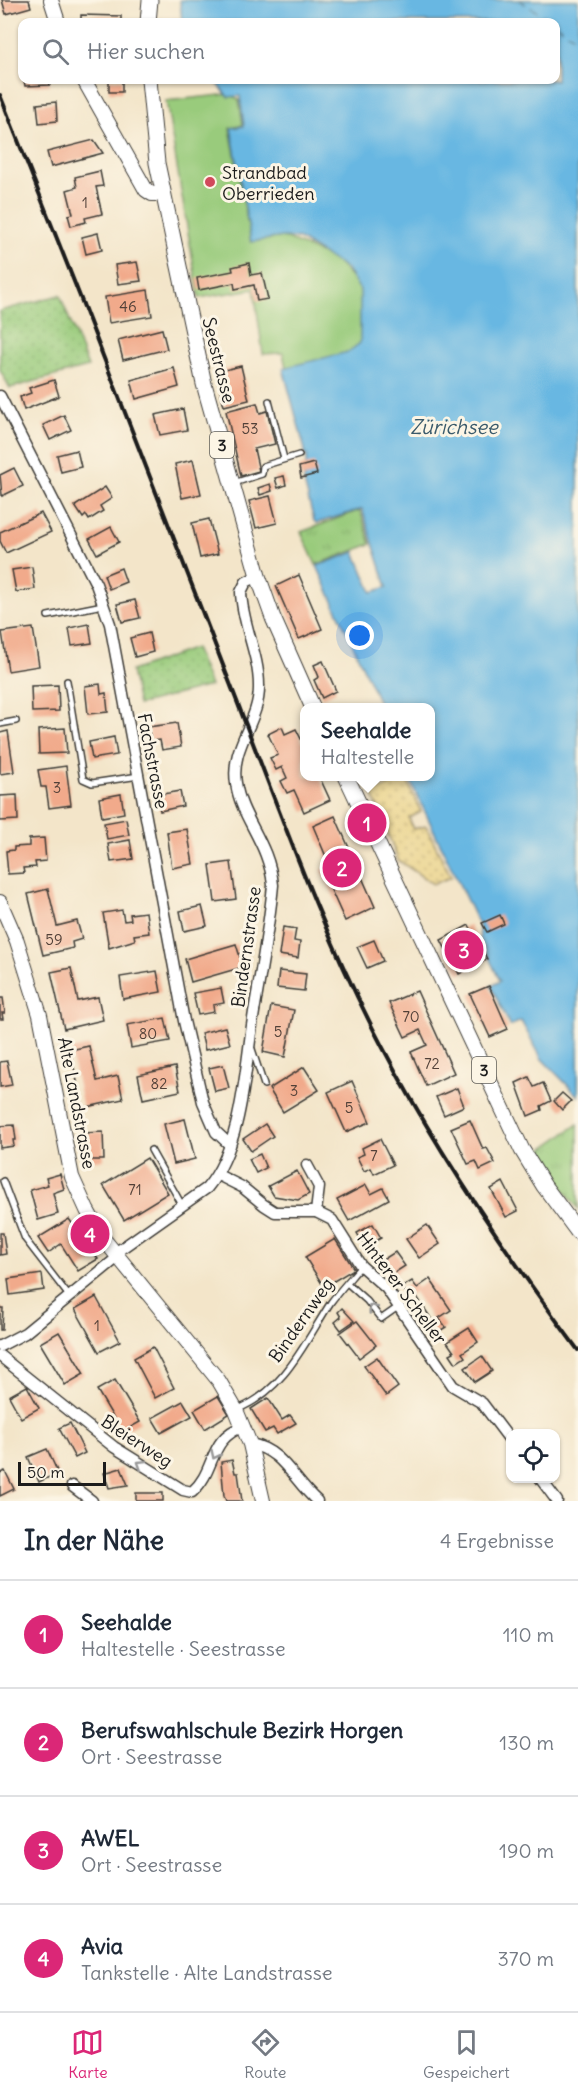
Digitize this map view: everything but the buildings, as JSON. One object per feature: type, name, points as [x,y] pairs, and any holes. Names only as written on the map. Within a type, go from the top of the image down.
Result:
[{"type":"main road","points":[[51,0],[57,18]]},
{"type":"main road","points":[[148,18],[150,0]]},
{"type":"main road","points":[[86,84],[146,190],[152,194],[163,194]]},
{"type":"main road","name":"Seestrasse","points":[[148,84],[152,129],[163,194],[202,378],[258,576],[273,618],[311,703]]},
{"type":"main road","name":"3","points":[[348,781],[522,1150],[544,1186],[578,1232]]},
{"type":"main road","name":"Alte Landstrasse","points":[[0,902],[17,941],[40,1015],[72,1177],[87,1210],[116,1255],[219,1381],[244,1426],[263,1501]]},
{"type":"street","name":"Fachstrasse","points":[[0,396],[60,512],[110,624],[184,1021],[203,1102],[216,1131],[230,1145]]},
{"type":"street","name":"Bindernstrasse","points":[[0,1346],[25,1333],[116,1255],[207,1188],[218,1175],[230,1145],[273,885],[269,859],[239,798],[235,773],[240,742],[258,701],[258,676],[242,592],[246,582],[258,576]]},
{"type":"street","points":[[218,1175],[242,1186],[264,1206],[275,1212],[316,1212],[319,1186],[307,1165]]},
{"type":"street","name":"Hinterer Scheller","points":[[316,1212],[327,1216],[336,1224],[361,1266],[380,1282],[453,1386],[482,1403],[506,1435]]},
{"type":"street","name":"Bleierweg","points":[[0,1356],[114,1447],[183,1490],[192,1492],[200,1486],[224,1436],[244,1426]]},
{"type":"street","points":[[250,1444],[263,1447],[275,1454],[317,1501]]},
{"type":"street","points":[[543,1483],[557,1501]]},
{"type":"street","points":[[72,1486],[92,1501]]},
{"type":"lane","points":[[269,401],[284,459]]},
{"type":"lane","points":[[232,484],[262,474],[263,466],[299,455]]},
{"type":"lane","points":[[48,616],[103,605]]},
{"type":"lane","points":[[67,681],[83,779],[92,783],[139,776]]},
{"type":"lane","points":[[0,724],[16,721]]},
{"type":"lane","points":[[249,1041],[264,1085]]},
{"type":"lane","points":[[151,1150],[182,1205]]},
{"type":"lane","points":[[3,1181],[25,1239],[69,1296]]},
{"type":"lane","name":"Bindernweg","points":[[236,1410],[271,1389],[285,1373],[361,1266]]},
{"type":"lane","points":[[347,1283],[367,1300],[381,1319],[398,1307]]},
{"type":"green space","name":"Strandbad Oberrieden","points":[[230,94],[239,100],[243,125],[230,128],[251,242],[283,237],[334,259],[363,289],[366,348],[286,368],[283,353],[263,354],[254,289],[199,298],[166,101]]},
{"type":"green space","points":[[60,295],[88,367],[10,388],[0,370],[0,311]]},
{"type":"green space","points":[[360,510],[371,544],[316,565],[301,532]]},
{"type":"green space","points":[[195,648],[210,686],[138,705],[131,671]]},
{"type":"green space","points":[[578,1124],[578,1209],[537,1153]]},
{"type":"sand","points":[[399,781],[407,781],[421,812],[409,818],[413,829],[426,826],[451,877],[433,884],[398,860],[372,793]]},
{"type":"water","name":"Zürichsee","points":[[180,0],[578,0],[578,1096],[542,1059],[521,1021],[510,1026],[491,986],[500,981],[480,939],[479,926],[410,781],[435,781],[435,703],[379,703],[317,566],[355,552],[372,592],[387,587],[362,509],[317,523],[314,521],[304,482],[307,455],[304,456],[305,450],[283,368],[348,352],[360,343],[360,290],[347,269],[299,239],[283,237],[251,242],[231,128],[244,126],[240,96],[228,97],[218,84],[560,84],[560,18],[182,18]]},
{"type":"ferry route","points":[[519,0],[547,18]]},
{"type":"ferry route","points":[[560,27],[578,39]]},
{"type":"railway","points":[[0,95],[299,862],[359,1001],[404,1086],[450,1164],[525,1277],[578,1350]]},
{"type":"place","name":"Strandbad Oberrieden","points":[[210,182]]},
{"type":"place","name":"Seehalde","points":[[367,823]]},
{"type":"place","name":"Berufswahlschule Bezirk Horgen","points":[[342,868]]},
{"type":"place","name":"AWEL","points":[[464,950]]},
{"type":"place","name":"Avia","points":[[90,1234]]}]
